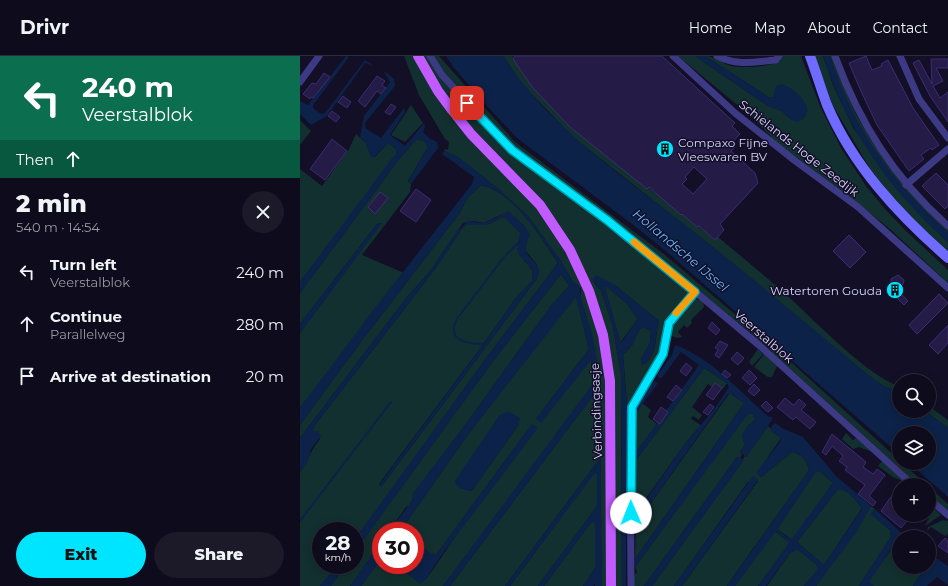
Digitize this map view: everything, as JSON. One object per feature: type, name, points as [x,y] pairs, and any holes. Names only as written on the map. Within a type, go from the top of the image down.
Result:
[{"type":"main road","name":"Verbindingsasje","points":[[418,56],[438,91],[471,134],[540,205],[570,250],[589,291],[603,336],[610,381],[611,586]]},
{"type":"main road","points":[[810,56],[827,106],[848,147],[876,186],[896,209],[948,258]]},
{"type":"street","points":[[300,82],[319,56]]},
{"type":"street","name":"Veerstalblok","points":[[430,56],[442,75],[484,121],[518,155],[607,220],[760,346],[905,478]]},
{"type":"street","name":"Schielands Hoge Zeedijk","points":[[673,56],[735,113],[858,207],[948,288]]},
{"type":"street","points":[[717,56],[727,61],[742,63],[776,60],[779,56]]},
{"type":"street","points":[[835,56],[847,88],[877,146],[906,185],[948,226]]},
{"type":"street","points":[[900,56],[919,99],[948,138]]},
{"type":"street","points":[[906,185],[948,149]]},
{"type":"street","points":[[631,586],[630,411],[663,354],[669,323],[695,292]]},
{"type":"street","points":[[936,505],[948,516]]},
{"type":"green space","points":[[404,56],[414,56],[534,205],[565,250],[577,274],[593,315],[600,344],[606,382],[607,586],[602,586],[601,574],[600,386],[592,335],[581,299],[581,288],[572,281],[561,261],[528,216],[496,187],[458,157],[444,151],[445,149],[448,150],[449,142],[445,139],[419,95]]},
{"type":"green space","points":[[422,56],[427,56],[451,89],[509,153],[640,249],[686,289],[688,293],[664,325],[662,347],[659,357],[630,407],[629,457],[627,461],[627,405],[623,355],[633,344],[639,330],[643,327],[651,331],[650,343],[641,359],[641,364],[645,364],[654,349],[659,321],[615,285],[594,283],[601,290],[613,327],[621,375],[622,586],[615,586],[615,402],[605,328],[540,200],[469,125],[445,94]]},
{"type":"green space","points":[[433,56],[439,56],[515,142],[665,255],[782,354],[892,454],[892,461],[762,343],[649,248],[512,146],[446,75]]},
{"type":"green space","points":[[503,56],[512,56],[532,83],[632,175],[713,238],[718,237],[765,276],[858,361],[873,372],[892,382],[892,390],[885,387],[868,375],[710,245],[574,138],[523,85]]},
{"type":"green space","points":[[678,56],[695,56],[768,106],[782,111],[791,120],[773,97],[770,98],[705,56],[714,58],[728,65],[747,67],[769,65],[780,61],[783,56],[801,56],[820,106],[841,148],[866,186],[885,209],[948,270],[948,283],[891,230],[849,196],[777,143],[753,118]]},
{"type":"green space","points":[[814,56],[823,56],[833,85],[854,129],[937,232],[948,242],[948,253],[901,209],[869,167],[832,104]]},
{"type":"green space","points":[[830,56],[833,56],[853,109],[886,162],[909,190],[948,230],[948,233],[909,194],[876,153],[850,108],[839,83]]},
{"type":"green space","points":[[411,105],[423,123],[405,142],[391,135]]},
{"type":"green space","points":[[300,120],[311,131],[300,145]]},
{"type":"green space","points":[[356,134],[366,143],[370,154],[375,157],[388,143],[396,149],[396,155],[300,282],[300,169],[322,186],[349,149]]},
{"type":"green space","points":[[417,139],[424,141],[428,147],[408,181],[411,184],[410,192],[362,255],[404,273],[300,408],[300,333],[381,223],[377,224],[300,324],[300,293],[399,159]]},
{"type":"green space","points":[[481,185],[493,189],[504,196],[525,217],[558,263],[490,353],[364,528],[364,522],[312,522],[312,574],[330,574],[320,586],[300,586],[300,473],[320,439],[312,431],[315,425],[435,269],[461,230],[466,225],[487,225],[502,217],[508,219],[521,233],[518,244],[519,254],[533,271],[532,281],[515,299],[379,484],[381,487],[538,277],[537,265],[526,251],[526,228],[514,217],[502,214],[484,223],[474,221],[463,223],[430,271],[404,301],[300,438],[300,425],[357,347],[459,214],[468,197]]},
{"type":"green space","points":[[561,274],[569,286],[551,306],[414,493],[409,506],[406,507],[395,522],[376,522],[493,361]]},
{"type":"green space","points":[[606,286],[626,303],[638,319],[620,343],[605,288]]},
{"type":"green space","points":[[576,296],[589,349],[536,419],[591,360],[594,382],[582,401],[443,586],[361,586],[372,571],[372,574],[408,574],[417,578],[426,579],[532,424],[436,555],[431,554],[424,548],[424,522],[407,522],[469,433]],"holes":[[[500,415],[519,424],[472,491],[460,488],[455,482]]]},
{"type":"green space","points":[[692,299],[700,300],[704,307],[691,320],[692,323],[687,328],[684,325],[678,332],[682,337],[678,338],[668,335],[669,327]]},
{"type":"green space","points":[[758,349],[763,354],[752,366],[749,362]]},
{"type":"green space","points":[[764,354],[777,366],[772,377],[768,377],[754,367]]},
{"type":"green space","points":[[704,368],[727,383],[723,389],[715,383],[712,387],[708,384],[692,407],[702,415],[699,420],[693,416],[691,419],[701,425],[685,444],[634,515],[633,495],[636,493],[633,488],[634,463]]},
{"type":"green space","points":[[595,393],[598,461],[505,586],[450,586]]},
{"type":"green space","points":[[729,394],[743,402],[743,405],[635,559],[636,524]]},
{"type":"green space","points":[[642,403],[651,410],[648,417],[657,424],[634,455],[634,411],[636,412]]},
{"type":"green space","points":[[936,411],[948,420],[948,428],[934,418],[936,418]]},
{"type":"green space","points":[[752,413],[755,416],[755,420],[747,427],[742,436],[745,445],[740,452],[742,455],[740,458],[737,457],[644,586],[634,586],[634,575],[637,572],[635,567],[741,422],[748,414]]},
{"type":"green space","points":[[768,426],[781,438],[757,473],[761,477],[792,452],[804,459],[808,465],[808,472],[727,586],[682,586],[758,481],[748,482],[674,586],[652,586],[743,461],[744,456],[746,457]]},
{"type":"green space","points":[[846,433],[853,440],[856,438],[872,452],[859,447],[853,449],[842,439]]},
{"type":"green space","points":[[882,461],[901,478],[893,477],[878,466]]},
{"type":"green space","points":[[902,470],[910,470],[919,478],[910,478]]},
{"type":"green space","points":[[816,471],[821,472],[833,483],[792,540],[777,529]]},
{"type":"green space","points":[[594,473],[597,474],[597,506],[538,586],[510,586]]},
{"type":"green space","points":[[838,489],[849,493],[862,508],[824,565],[797,542]]},
{"type":"green space","points":[[936,493],[948,504],[948,511],[936,501]]},
{"type":"green space","points":[[871,506],[875,509],[871,514],[890,530],[891,537],[859,586],[816,586]]},
{"type":"green space","points":[[936,510],[941,515],[936,518]]},
{"type":"green space","points":[[943,520],[948,521],[948,534],[945,536],[931,527],[927,530],[928,527]]},
{"type":"green space","points":[[592,521],[595,523],[595,568],[583,586],[544,586]]},
{"type":"green space","points":[[372,528],[372,556],[364,568],[364,539]]},
{"type":"green space","points":[[775,531],[790,543],[758,586],[735,586]]},
{"type":"green space","points":[[797,549],[817,565],[818,570],[804,586],[767,586],[790,553]]},
{"type":"green space","points":[[892,549],[892,574],[921,574],[913,586],[874,586],[868,582]]},
{"type":"green space","points":[[340,574],[359,574],[350,586],[331,586]]},
{"type":"water","points":[[346,56],[349,57],[313,105],[313,108],[321,114],[325,113],[365,60],[374,66],[365,63],[327,116],[311,125],[300,114],[300,101],[308,105]]},
{"type":"water","name":"Hollandsche IJssel","points":[[446,56],[503,56],[541,105],[586,147],[730,261],[868,375],[885,387],[892,390],[892,418],[934,418],[948,428],[948,497],[936,487],[936,478],[926,478],[917,470],[936,470],[936,426],[892,426],[892,448],[667,252],[517,138],[454,68]]},
{"type":"water","points":[[695,56],[705,56],[770,98],[773,97],[776,86],[782,84],[794,90],[807,106],[807,112],[798,122],[791,120],[782,111],[768,106]]},
{"type":"water","points":[[823,56],[830,56],[839,82],[850,106],[877,152],[909,195],[948,233],[948,242],[907,202],[873,158],[844,109]]},
{"type":"water","points":[[383,70],[394,79],[395,86],[365,123],[365,128],[381,138],[404,108],[405,112],[390,135],[405,146],[424,123],[425,126],[423,132],[429,138],[437,142],[438,148],[411,184],[408,182],[428,147],[424,141],[417,139],[399,159],[300,293],[300,282],[396,155],[396,149],[388,143],[373,158],[371,157],[366,143],[360,137],[364,116],[390,82]]},
{"type":"water","points":[[444,151],[458,157],[496,187],[528,216],[561,261],[572,281],[580,287],[580,293],[593,340],[600,386],[602,586],[595,586],[595,584],[593,586],[583,586],[595,568],[595,523],[592,521],[544,586],[538,586],[597,506],[597,474],[594,474],[510,586],[505,586],[598,461],[595,393],[450,586],[443,586],[594,382],[591,360],[541,423],[536,419],[589,349],[576,297],[469,433],[407,522],[396,522],[412,501],[413,493],[463,428],[551,306],[569,286],[561,274],[493,361],[377,522],[372,522],[372,528],[364,540],[364,526],[490,353],[558,263],[544,241],[525,217],[504,196],[493,189],[481,185],[468,197],[459,214],[357,347],[300,425],[300,408],[374,309],[472,184],[474,177],[442,154]]},
{"type":"water","points":[[509,211],[526,228],[530,235],[526,250],[537,266],[539,271],[538,277],[381,487],[379,485],[515,299],[532,281],[533,271],[519,254],[517,249],[520,233],[505,218],[502,217],[487,225],[466,225],[461,230],[435,269],[315,425],[313,431],[318,431],[321,436],[311,449],[308,461],[300,473],[300,438],[404,301],[430,271],[458,230],[468,221],[484,223]]},
{"type":"water","points":[[382,223],[300,333],[300,324],[377,224]]},
{"type":"water","points":[[596,275],[615,285],[659,321],[654,349],[645,364],[641,365],[641,359],[650,343],[651,331],[643,327],[639,330],[633,344],[623,355],[627,405],[626,586],[622,586],[621,375],[613,327],[601,290],[592,280]],"holes":[[[606,286],[626,303],[638,319],[621,343],[605,288]]]},
{"type":"water","points":[[675,345],[701,358],[725,376],[769,417],[772,417],[772,420],[746,457],[740,452],[745,445],[742,436],[747,427],[755,420],[752,413],[748,414],[635,567],[635,559],[743,405],[743,402],[731,394],[728,394],[636,524],[635,515],[685,444],[715,408],[729,387],[727,383],[704,368],[634,463],[634,455],[699,365],[681,352],[661,379],[657,376],[672,355]]},
{"type":"water","points":[[655,381],[658,383],[636,413],[634,411],[650,384]]},
{"type":"water","points":[[506,412],[520,418],[519,424],[472,491],[460,488],[455,482],[460,473],[500,415]]},
{"type":"water","points":[[775,423],[784,429],[803,437],[837,477],[871,506],[856,533],[816,586],[804,586],[817,570],[817,565],[797,549],[790,553],[766,586],[758,586],[789,543],[776,531],[735,586],[727,586],[808,472],[808,465],[804,459],[792,452],[761,477],[756,473],[780,442],[781,438],[771,431],[771,427]],"holes":[[[816,472],[821,472],[833,483],[791,540],[777,529]],[[838,489],[849,493],[862,509],[824,565],[797,542]]]},
{"type":"water","points":[[532,424],[538,428],[441,556],[426,579],[420,584],[408,574],[424,574],[424,548],[431,554],[436,555]]},
{"type":"water","points":[[737,457],[743,459],[743,461],[652,586],[644,586]]},
{"type":"water","points":[[753,476],[758,480],[682,586],[674,586]]},
{"type":"water","points":[[875,509],[898,530],[892,530],[892,548],[869,582],[874,586],[859,586],[891,537],[890,530],[871,514]]},
{"type":"water","points":[[372,555],[372,571],[361,586],[350,586],[358,574],[364,574],[364,566]]},
{"type":"water","points":[[936,558],[948,566],[948,585],[937,577],[927,586],[913,586],[921,574],[936,574]]},
{"type":"water","points":[[330,574],[340,574],[331,586],[320,586]]},
{"type":"building","name":"Compaxo Fijne Vleeswaren BV","points":[[515,56],[662,56],[735,123],[732,126],[740,134],[731,144],[735,147],[731,151],[755,173],[758,183],[720,224],[724,230],[715,240],[699,226],[697,227],[682,214],[681,215],[649,187],[647,189],[570,127],[533,88],[513,59]],"holes":[[[694,167],[707,179],[693,194],[682,184],[687,179],[685,177]]]},
{"type":"building","points":[[866,56],[872,70],[882,66],[881,64],[888,60],[913,108],[939,145],[932,150],[931,148],[921,155],[924,159],[909,171],[877,125],[849,63]]},
{"type":"building","points":[[931,59],[948,59],[948,68],[936,68],[943,81],[933,86],[940,98],[948,92],[948,122],[930,96],[913,63],[919,60],[932,84]]},
{"type":"building","points":[[324,73],[330,77],[313,98],[311,97],[310,99],[303,94],[312,83],[316,84]]},
{"type":"building","points":[[377,76],[385,81],[382,85],[386,88],[381,94],[377,91],[365,107],[358,101]]},
{"type":"building","points":[[343,96],[351,102],[347,108],[338,102]]},
{"type":"building","points":[[391,104],[396,107],[390,115],[385,112]]},
{"type":"building","points":[[332,111],[340,117],[336,122],[328,116]]},
{"type":"building","points":[[332,139],[347,151],[325,180],[310,169]]},
{"type":"building","points":[[936,173],[948,185],[948,206],[945,209],[922,186]]},
{"type":"building","points":[[416,189],[431,200],[416,222],[400,211]]},
{"type":"building","points":[[380,192],[388,198],[375,214],[368,207]]},
{"type":"building","points":[[849,235],[866,252],[850,268],[833,251]]},
{"type":"building","name":"Watertoren Gouda","points":[[898,275],[904,280],[903,284],[898,290],[908,301],[904,305],[890,291],[893,288],[891,279]]},
{"type":"building","points":[[939,294],[948,303],[917,334],[909,325]]},
{"type":"building","points":[[712,322],[720,330],[716,335],[708,328]]},
{"type":"building","points":[[948,325],[948,343],[938,354],[929,345]]},
{"type":"building","points":[[720,341],[728,345],[719,358],[715,355],[718,350],[715,348]]},
{"type":"building","points":[[737,352],[744,358],[738,365],[731,359]]},
{"type":"building","points":[[686,363],[692,368],[686,376],[680,371]]},
{"type":"building","points":[[725,370],[731,375],[727,378],[722,374]]},
{"type":"building","points":[[749,370],[757,378],[750,385],[742,378]]},
{"type":"building","points":[[715,383],[722,388],[713,400],[706,395]]},
{"type":"building","points":[[754,384],[760,390],[754,396],[748,391]]},
{"type":"building","points":[[676,385],[682,390],[673,401],[667,397]]},
{"type":"building","points":[[785,398],[794,405],[799,399],[806,405],[801,410],[816,422],[810,429],[796,417],[793,420],[777,407]]},
{"type":"building","points":[[766,401],[773,408],[768,412],[761,406]]},
{"type":"building","points":[[710,404],[714,407],[708,415],[703,412]]},
{"type":"building","points":[[661,407],[668,412],[660,424],[653,419]]},
{"type":"building","points":[[832,434],[866,462],[863,467],[873,474],[877,469],[885,475],[869,496],[876,502],[873,506],[858,494],[865,485],[845,470],[847,467],[839,461],[843,456],[832,446],[826,455],[822,452]]},
{"type":"building","points":[[892,495],[892,520],[881,511]]},
{"type":"building","points":[[894,522],[906,522],[901,528]]},
{"type":"building","points":[[945,538],[948,541],[948,553],[938,546]]},
{"type":"waterway","points":[[506,255],[519,242]]},
{"type":"waterway","points":[[460,315],[504,257]]},
{"type":"waterway","points":[[458,317],[454,331],[456,336],[464,342],[484,344]]},
{"type":"waterway","points":[[300,521],[391,402]]},
{"type":"slow traffic","points":[[634,242],[695,292],[676,313]]},
{"type":"place","name":"Compaxo Fijne Vleeswaren BV","points":[[665,149]]},
{"type":"place","name":"Watertoren Gouda","points":[[895,290]]},
{"type":"route","points":[[467,103],[512,150],[535,169],[607,220],[695,292],[669,323],[667,327],[663,354],[630,411],[631,513]]}]
